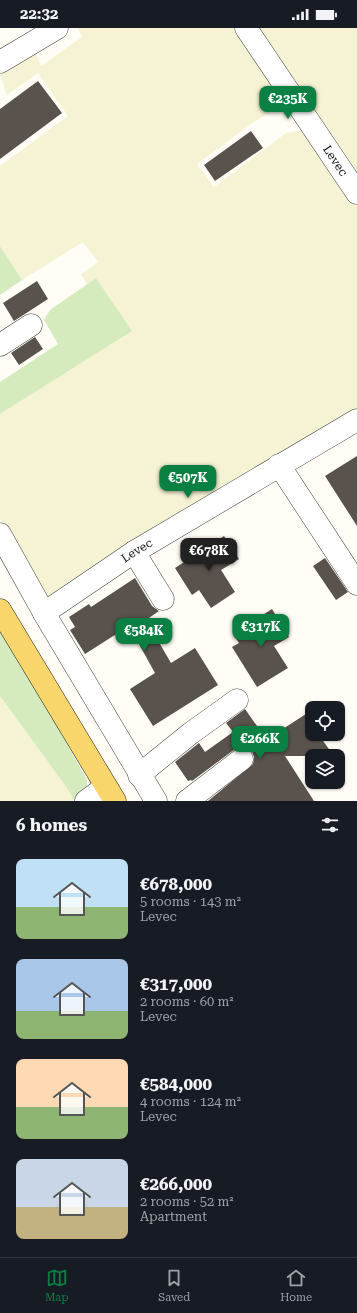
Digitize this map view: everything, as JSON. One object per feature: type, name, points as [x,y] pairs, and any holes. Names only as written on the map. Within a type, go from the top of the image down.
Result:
[{"type":"main road","points":[[0,610],[110,794]]},
{"type":"street","points":[[0,62],[57,28]]},
{"type":"street","name":"Levec","points":[[246,28],[357,193]]},
{"type":"street","points":[[0,346],[31,325]]},
{"type":"street","name":"Levec","points":[[44,613],[134,552],[357,420]]},
{"type":"street","points":[[279,465],[357,584]]},
{"type":"street","points":[[0,534],[44,613],[139,775],[156,801]]},
{"type":"street","points":[[134,552],[162,599]]},
{"type":"street","points":[[139,775],[191,733],[237,700]]},
{"type":"street","points":[[187,801],[242,759]]},
{"type":"street","points":[[86,801],[110,794]]},
{"type":"shaded area","points":[[78,28],[241,28],[284,103],[251,124],[197,164],[214,187],[286,133],[303,130],[357,204],[357,414],[58,597],[47,596],[35,585],[0,519],[0,414],[131,331],[96,278],[87,284],[81,274],[98,262],[83,242],[22,280],[0,246],[0,166],[68,116],[38,73],[7,95],[0,75],[35,51],[41,66],[82,37]]},
{"type":"shaded area","points":[[253,28],[357,28],[357,184]]},
{"type":"shaded area","points":[[0,696],[67,788],[73,801],[0,801]]},
{"type":"green space","points":[[0,246],[22,280],[0,295]]},
{"type":"green space","points":[[96,278],[132,331],[0,414],[0,382],[58,344],[44,320],[50,310]]},
{"type":"green space","points":[[0,632],[56,724],[87,780],[87,787],[82,795],[74,801],[67,788],[0,696]]},
{"type":"building","points":[[38,81],[62,113],[0,159],[0,109]]},
{"type":"building","points":[[251,131],[263,148],[215,181],[204,165]]},
{"type":"building","points":[[37,281],[48,299],[14,321],[3,303]]},
{"type":"building","points":[[35,337],[43,349],[19,365],[11,353]]},
{"type":"building","points":[[357,456],[357,526],[325,476]]},
{"type":"building","points":[[224,536],[239,559],[221,570],[235,592],[211,608],[199,590],[192,595],[175,568]]},
{"type":"building","points":[[325,558],[348,592],[336,600],[313,566]]},
{"type":"building","points":[[135,578],[152,606],[159,611],[146,620],[171,663],[195,648],[218,685],[153,726],[130,689],[155,673],[129,626],[85,654],[70,630],[75,627],[69,617],[89,604],[91,607]]},
{"type":"building","points":[[272,609],[289,637],[274,646],[288,668],[257,687],[232,647],[239,643],[233,634]]},
{"type":"building","points":[[245,709],[264,736],[266,734],[269,738],[305,715],[305,741],[323,741],[329,749],[305,749],[305,756],[285,756],[314,801],[208,801],[253,764],[254,757],[252,751],[246,747],[235,749],[192,781],[188,781],[175,762],[199,743],[205,752],[233,732],[226,723]]}]
